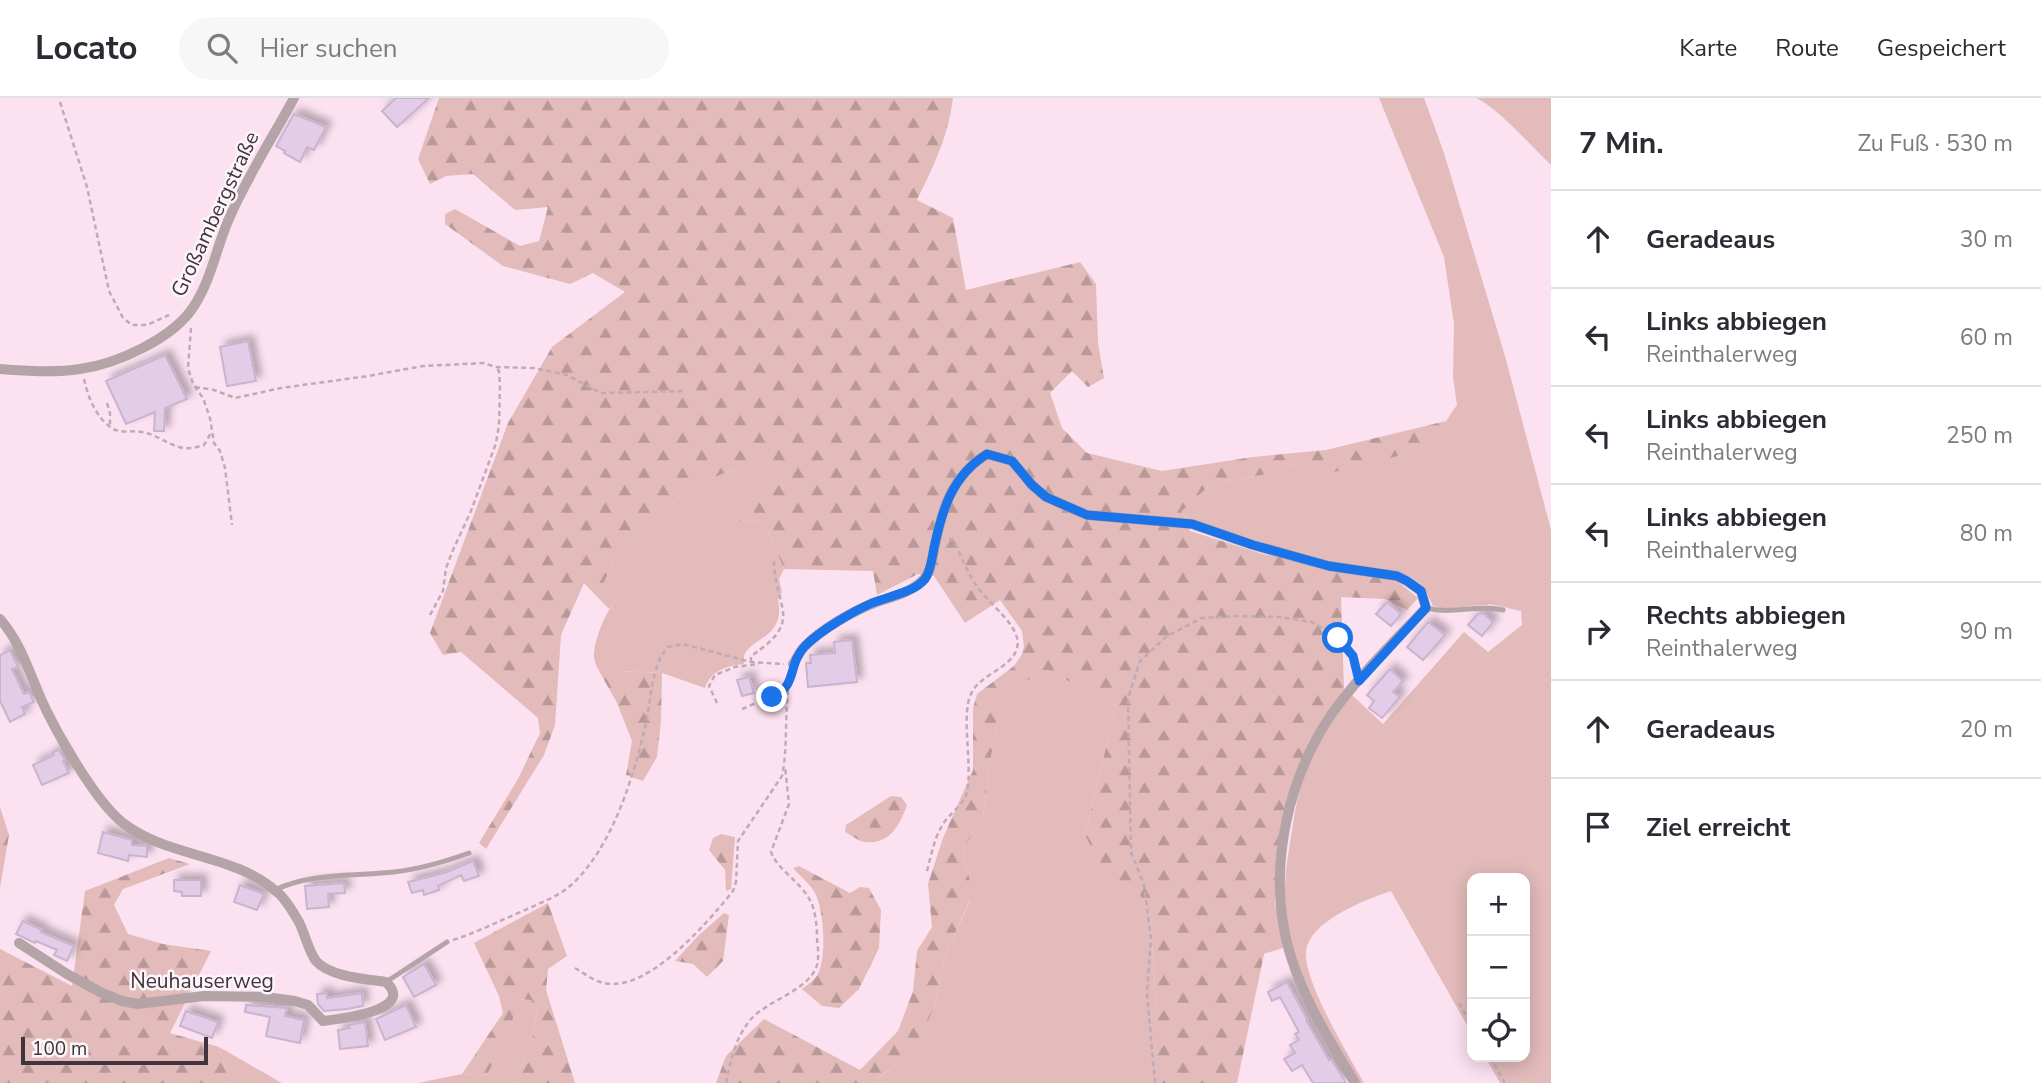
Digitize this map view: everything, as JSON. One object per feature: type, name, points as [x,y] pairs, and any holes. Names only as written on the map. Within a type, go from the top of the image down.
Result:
[{"type":"street","name":"Großambergstraße","points":[[0,369],[82,369],[113,360],[156,341],[180,324],[187,317],[207,282],[221,238],[238,200],[294,98]]},
{"type":"street","points":[[793,664],[803,648],[825,631],[871,604],[906,591],[926,578],[944,508],[963,475],[987,454],[1012,461],[1046,497],[1087,515],[1192,524],[1253,545],[1329,566],[1397,576],[1421,591],[1426,608],[1331,715],[1302,766],[1287,820],[1280,877],[1285,933],[1300,982],[1355,1083]]},
{"type":"street","points":[[0,619],[12,634],[63,741],[109,809],[123,823],[157,841],[230,864],[275,890],[294,913],[317,962],[341,974],[386,982]]},
{"type":"street","name":"Neuhauserweg","points":[[19,943],[102,993],[138,1004],[204,996],[265,997],[308,1005],[323,1021],[384,1008],[391,1002],[393,995],[392,987],[386,982]]},
{"type":"lane","points":[[1426,608],[1440,611],[1488,607],[1503,610]]},
{"type":"lane","points":[[275,890],[303,880],[432,866],[468,853]]},
{"type":"lane","points":[[386,982],[447,942]]},
{"type":"path","points":[[60,102],[87,187],[109,292],[123,318],[132,325],[147,326],[173,314],[187,317],[191,322],[188,368],[195,387],[203,398],[214,443],[220,451],[225,468],[232,525]]},
{"type":"path","points":[[195,387],[214,390],[235,398],[281,388],[423,366],[484,363],[495,367],[534,368],[567,375],[601,393],[687,391]]},
{"type":"path","points":[[430,615],[443,591],[446,568],[471,512],[496,443],[500,385],[499,371],[495,367]]},
{"type":"path","points":[[82,369],[93,407],[110,427],[119,432],[139,431],[186,448],[204,444],[212,430]]},
{"type":"path","points":[[107,403],[110,427]]},
{"type":"path","points":[[137,425],[139,431]]},
{"type":"path","points":[[927,871],[942,824],[967,794],[969,696],[984,678],[1011,660],[1017,650],[1018,640],[1013,629],[977,587],[954,541],[938,531]]},
{"type":"path","points":[[751,662],[751,656],[766,647],[782,628],[785,612],[774,573],[774,561]]},
{"type":"path","points":[[1154,1083],[1147,993],[1151,938],[1144,885],[1131,852],[1128,698],[1140,661],[1167,636],[1202,618],[1280,617],[1312,622],[1338,638],[1353,656],[1359,681]]},
{"type":"path","points":[[447,942],[481,931],[550,900],[569,888],[585,870],[626,797],[646,724],[659,658],[668,646],[683,644],[751,662],[793,664],[786,705],[785,764],[789,804],[771,852],[778,864],[798,882],[811,903],[816,925],[818,963],[807,980],[753,1017],[736,1042],[726,1083]]},
{"type":"path","points":[[717,703],[709,686],[715,675],[735,667],[764,663]]},
{"type":"path","points":[[742,709],[782,692],[788,686]]},
{"type":"path","points":[[575,968],[594,980],[614,984],[651,971],[666,962],[683,946],[733,891],[738,841],[778,784],[785,764]]},
{"type":"path","points":[[1459,1003],[1467,1017]]},
{"type":"path","points":[[1493,1062],[1505,1083]]},
{"type":"green space","points":[[439,98],[953,98],[944,138],[917,200],[953,218],[966,290],[1080,262],[1096,284],[1098,343],[1104,378],[1088,387],[1072,371],[1050,393],[1062,428],[1087,453],[1162,471],[1253,457],[1326,450],[1446,421],[1450,428],[1429,448],[1322,475],[1302,461],[1274,473],[1211,484],[1182,511],[1190,531],[1263,554],[1396,580],[1418,598],[1407,610],[1385,599],[1341,597],[1344,689],[1309,744],[1276,877],[1275,902],[1237,1083],[1156,1083],[1156,1007],[1150,913],[1137,890],[1109,881],[1085,835],[1116,705],[1046,670],[1003,694],[989,767],[983,817],[962,851],[970,880],[970,900],[945,956],[934,1008],[918,1041],[901,1063],[876,1079],[881,1083],[716,1083],[726,1056],[764,1019],[860,1070],[898,1031],[913,991],[917,951],[932,927],[928,884],[943,838],[973,770],[973,708],[977,694],[1014,666],[1024,647],[1022,631],[1000,600],[965,623],[934,576],[918,574],[877,595],[873,571],[784,569],[764,522],[736,521],[734,514],[777,480],[760,460],[696,484],[618,552],[604,582],[615,602],[609,609],[584,583],[561,635],[555,725],[544,755],[486,849],[479,843],[518,779],[540,733],[538,718],[461,652],[443,655],[430,633],[508,423],[552,347],[625,292],[593,273],[570,284],[503,266],[445,224],[445,214],[455,209],[520,246],[539,241],[548,207],[515,210],[473,174],[446,176],[430,184],[418,159]]},
{"type":"green space","points":[[1379,98],[1424,98],[1444,153],[1505,356],[1551,530],[1551,1083],[1500,1083],[1488,1062],[1530,1062],[1530,873],[1467,873],[1467,1025],[1391,891],[1343,911],[1312,936],[1307,946],[1306,958],[1317,994],[1364,1083],[1358,1083],[1305,983],[1288,933],[1285,904],[1289,846],[1304,776],[1321,739],[1352,695],[1383,724],[1464,632],[1488,652],[1522,625],[1521,611],[1490,604],[1444,609],[1433,606],[1423,586],[1409,576],[1398,572],[1330,563],[1186,520],[1182,511],[1211,484],[1274,473],[1302,461],[1449,428],[1446,421],[1457,405],[1453,377],[1454,324],[1444,257]]},
{"type":"green space","points":[[1476,98],[1551,98],[1551,165],[1504,119]]},
{"type":"green space","points":[[760,460],[777,480],[737,521],[764,522],[784,569],[779,579],[782,592],[778,599],[779,614],[770,632],[749,648],[744,664],[715,673],[705,688],[662,673],[618,671],[605,664],[598,669],[594,658],[595,644],[604,620],[615,602],[604,582],[618,552],[696,484]]},
{"type":"green space","points":[[604,663],[618,671],[662,673],[657,757],[643,781],[626,775],[632,741],[617,703],[598,669]]},
{"type":"green space","points":[[1046,670],[1116,705],[1085,835],[1137,890],[1150,913],[1156,1007],[1156,1083],[881,1083],[875,1080],[901,1063],[934,1008],[945,956],[970,901],[970,880],[962,851],[983,817],[1003,693]]},
{"type":"green space","points":[[891,796],[901,797],[907,805],[901,820],[887,837],[865,842],[845,832],[846,825]]},
{"type":"green space","points":[[0,807],[9,835],[0,888]]},
{"type":"green space","points":[[721,834],[735,837],[731,889],[726,891],[725,870],[709,850],[713,838]]},
{"type":"green space","points":[[169,858],[190,864],[123,889],[114,905],[128,934],[163,944],[211,951],[170,1033],[219,1047],[231,1083],[0,1083],[0,949],[72,986],[85,891]]},
{"type":"green space","points":[[799,866],[850,893],[860,887],[869,888],[881,910],[879,948],[859,989],[839,1008],[822,1006],[802,989],[818,974],[821,966],[823,933],[821,910],[815,893],[793,868]]},
{"type":"green space","points":[[1275,902],[1283,948],[1263,954]]},
{"type":"green space","points":[[548,903],[567,956],[548,969],[546,990],[575,1083],[515,1083],[532,1041],[537,1012],[531,1000],[519,999],[505,1043],[486,1076],[462,1074],[503,1013],[499,996],[474,943]]},
{"type":"green space","points":[[724,913],[729,915],[723,961],[707,977],[693,964],[675,961],[698,936]]},
{"type":"green space","points":[[518,999],[531,1000],[537,1012],[532,1041],[515,1083],[418,1083],[462,1074],[486,1076],[505,1043]]},
{"type":"green space","points":[[219,1047],[282,1083],[231,1083]]},
{"type":"building","points":[[396,98],[429,98],[397,127],[382,111]]},
{"type":"building","points":[[294,114],[326,127],[314,150],[307,147],[300,162],[276,146]]},
{"type":"building","points":[[248,341],[256,381],[227,386],[220,347]]},
{"type":"building","points":[[165,355],[187,399],[165,408],[164,431],[154,431],[155,412],[126,424],[106,381]]},
{"type":"building","points":[[1387,602],[1401,614],[1391,626],[1376,614]]},
{"type":"building","points":[[1483,613],[1493,622],[1482,636],[1468,625],[1478,614]]},
{"type":"building","points":[[1428,622],[1445,635],[1423,660],[1407,647]]},
{"type":"building","points":[[852,640],[857,682],[808,687],[806,663],[811,663],[810,655],[835,653],[834,642]]},
{"type":"building","points":[[10,650],[18,667],[12,669],[24,694],[29,692],[34,702],[22,707],[25,714],[10,722],[0,701],[0,655]]},
{"type":"building","points":[[1390,669],[1403,681],[1393,692],[1400,697],[1382,718],[1369,708],[1374,701],[1367,695]]},
{"type":"building","points":[[749,677],[754,693],[742,696],[737,680]]},
{"type":"building","points":[[59,750],[69,773],[42,785],[33,765]]},
{"type":"building","points":[[103,832],[132,840],[132,845],[147,846],[147,857],[129,855],[128,861],[98,853]]},
{"type":"building","points":[[473,861],[479,876],[464,881],[461,875],[438,886],[439,890],[424,895],[423,890],[412,893],[408,882],[444,873]]},
{"type":"building","points":[[174,880],[201,880],[201,896],[182,896],[182,892],[174,891]]},
{"type":"building","points":[[344,883],[345,893],[328,894],[329,907],[307,909],[305,886]]},
{"type":"building","points":[[240,885],[264,894],[257,910],[234,902]]},
{"type":"building","points":[[23,921],[74,946],[67,961],[54,955],[57,950],[16,934]]},
{"type":"building","points":[[424,964],[436,985],[414,997],[403,977]]},
{"type":"building","points":[[1287,982],[1329,1060],[1331,1059],[1346,1083],[1313,1083],[1302,1065],[1292,1071],[1284,1059],[1295,1053],[1290,1045],[1299,1040],[1295,1034],[1299,1032],[1280,997],[1272,1001],[1268,992]]},
{"type":"building","points":[[327,993],[327,998],[362,993],[363,1006],[324,1011],[318,1004],[317,994]]},
{"type":"building","points":[[246,1005],[287,1008],[285,1016],[304,1020],[300,1043],[266,1036],[270,1017],[245,1012]]},
{"type":"building","points":[[406,1005],[416,1027],[385,1040],[376,1019]]},
{"type":"building","points":[[186,1011],[218,1022],[212,1038],[180,1026]]},
{"type":"building","points":[[365,1022],[368,1046],[340,1049],[338,1030]]},
{"type":"route","points":[[772,697],[788,686],[793,664],[803,648],[813,639],[871,604],[906,591],[926,578],[944,508],[963,475],[987,454],[1012,461],[1046,497],[1087,515],[1192,524],[1253,545],[1329,566],[1397,576],[1421,591],[1426,608],[1359,681],[1353,656],[1338,638]]}]
